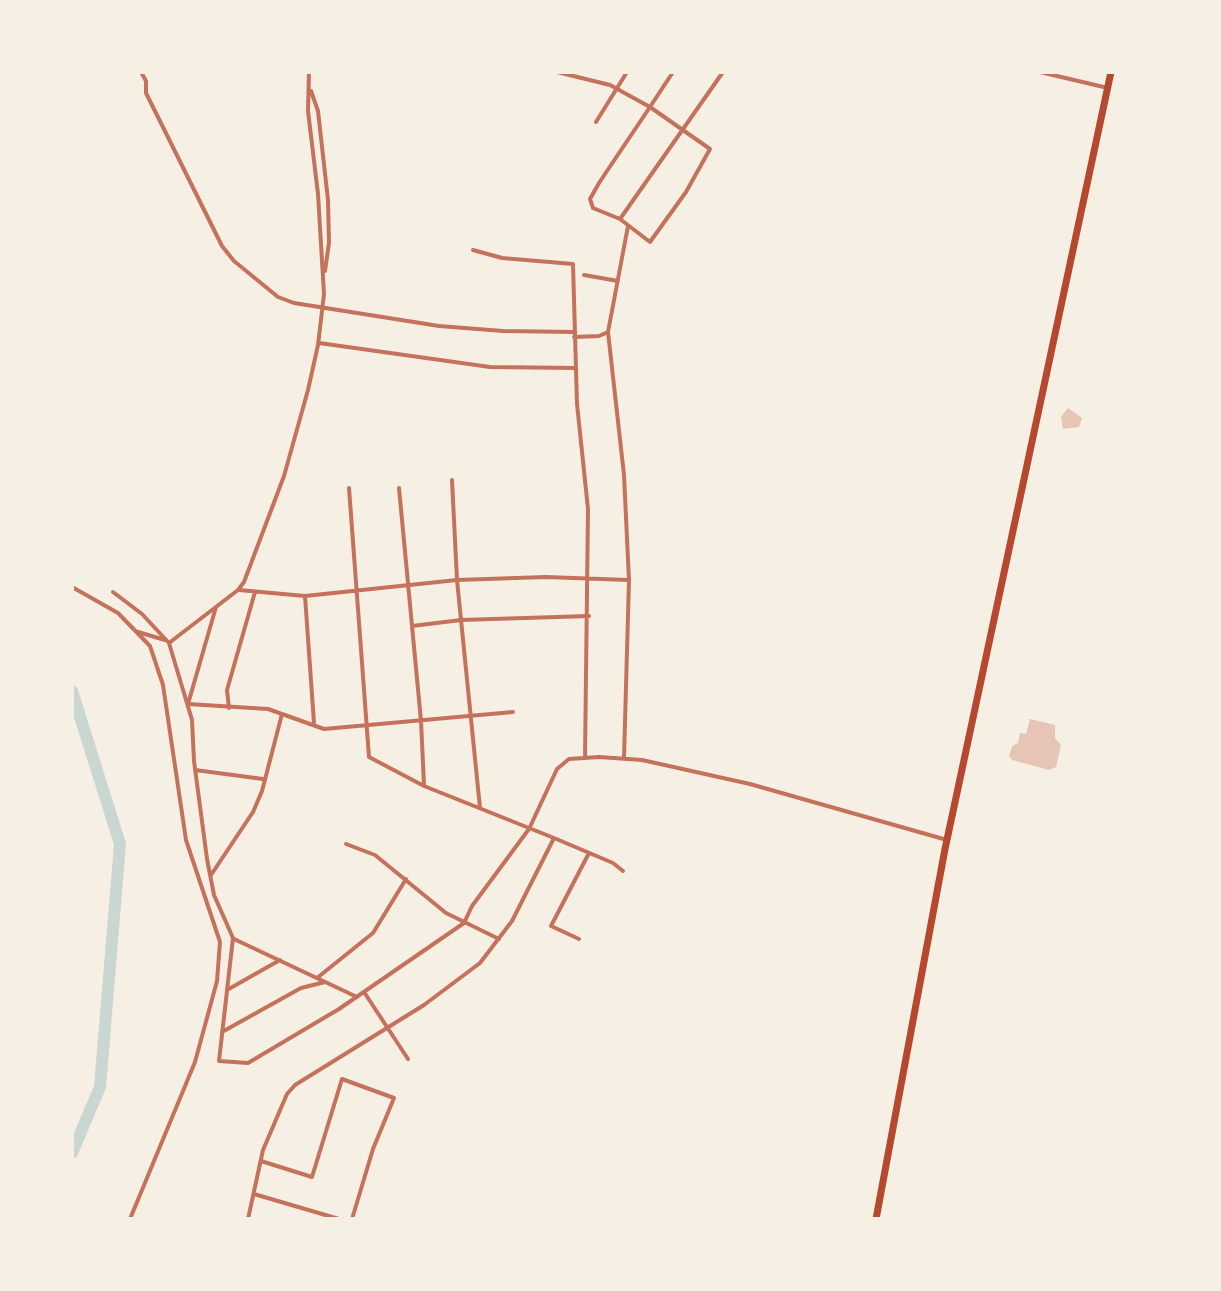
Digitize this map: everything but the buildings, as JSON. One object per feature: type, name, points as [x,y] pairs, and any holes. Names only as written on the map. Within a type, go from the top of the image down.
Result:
[{"type":"highway","points":[[876,1219],[948,840],[1111,72]]},
{"type":"street","points":[[141,72],[146,81],[146,93],[217,238],[228,254],[278,297],[294,303],[439,326],[599,336],[608,332]]},
{"type":"street","points":[[168,641],[238,590],[249,570],[284,476],[319,343],[324,308],[324,280],[318,194],[308,111],[309,72]]},
{"type":"street","points":[[557,72],[602,81],[650,107],[710,149],[686,192],[650,242],[620,219],[593,208],[590,199],[599,183],[650,107],[673,72]]},
{"type":"street","points":[[596,122],[627,72]]},
{"type":"street","points":[[1040,72],[1108,88]]},
{"type":"street","points":[[620,219],[722,73]]},
{"type":"street","points":[[310,88],[318,111],[328,200],[329,243],[324,280]]},
{"type":"street","points":[[624,758],[630,580],[624,476],[608,332],[628,226]]},
{"type":"street","points":[[473,250],[502,258],[573,264],[575,368],[588,509],[589,616],[584,717],[585,758]]},
{"type":"street","points":[[584,274],[618,281]]},
{"type":"street","points":[[319,343],[490,367],[575,368]]},
{"type":"street","points":[[452,480],[457,580],[480,807]]},
{"type":"street","points":[[349,488],[369,757],[424,786],[554,838],[623,871]]},
{"type":"street","points":[[399,488],[421,721],[424,786]]},
{"type":"street","points":[[238,590],[305,596],[457,580],[630,580]]},
{"type":"street","points":[[72,586],[118,613],[150,646],[163,685],[186,840],[220,942],[217,981],[195,1062],[130,1219]]},
{"type":"street","points":[[113,592],[142,614],[168,641],[192,720],[195,770],[207,859],[214,895],[233,938],[219,1061],[248,1063],[357,997],[464,923],[472,906],[529,829],[557,769],[569,759],[624,758],[750,784],[881,823],[948,840]]},
{"type":"street","points":[[229,708],[227,690],[255,592]]},
{"type":"street","points":[[305,596],[314,723]]},
{"type":"street","points":[[188,704],[216,606]]},
{"type":"street","points":[[412,626],[461,620],[589,616]]},
{"type":"street","points":[[137,632],[168,641]]},
{"type":"street","points":[[188,704],[268,710],[314,723],[324,729],[513,712]]},
{"type":"street","points":[[211,875],[253,812],[262,790],[263,779],[282,714]]},
{"type":"street","points":[[195,770],[263,779]]},
{"type":"street","points":[[248,1219],[263,1150],[286,1094],[296,1085],[462,978],[480,963],[512,921],[554,838]]},
{"type":"street","points":[[346,844],[375,855],[446,913],[499,939]]},
{"type":"street","points":[[579,939],[551,926],[589,853]]},
{"type":"street","points":[[317,978],[373,933],[406,879]]},
{"type":"street","points":[[233,938],[357,997]]},
{"type":"street","points":[[226,990],[280,960]]},
{"type":"street","points":[[221,1032],[300,988],[326,982]]},
{"type":"street","points":[[364,992],[408,1059]]},
{"type":"street","points":[[261,1161],[312,1177],[342,1079],[394,1098],[373,1149],[352,1219]]},
{"type":"street","points":[[254,1194],[339,1219]]},
{"type":"waterway","points":[[72,691],[120,844],[100,1087],[72,1153]]}]
